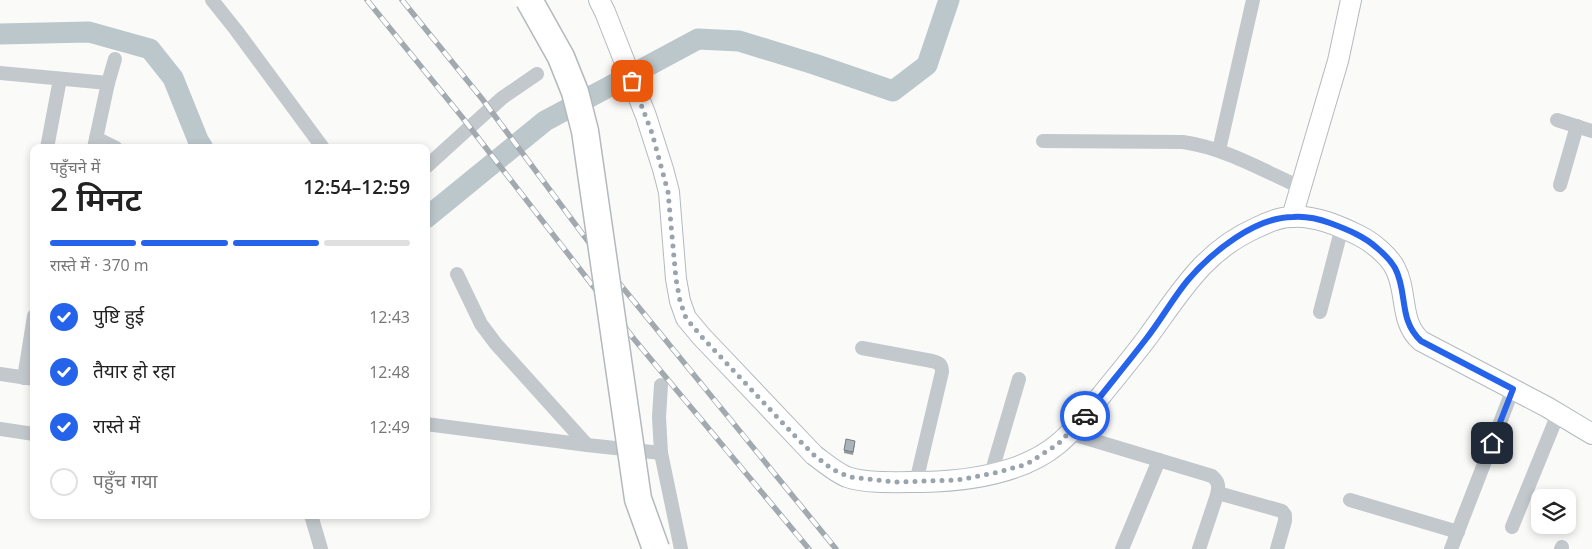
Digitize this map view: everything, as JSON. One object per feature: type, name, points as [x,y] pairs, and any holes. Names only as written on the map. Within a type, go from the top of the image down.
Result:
[{"type":"highway","points":[[529,0],[561,57],[575,92],[585,131],[638,499],[656,549]]},
{"type":"main road","points":[[1292,217],[1338,61],[1352,0]]},
{"type":"main road","points":[[602,6],[646,116],[663,168],[668,192],[676,279],[680,301],[686,318],[814,455],[832,469],[849,477],[916,482],[958,480],[991,474],[1027,464],[1058,444],[1069,433],[1146,339],[1188,281],[1206,261],[1229,242],[1248,231],[1269,222],[1292,217],[1310,218],[1342,227],[1362,237],[1377,248],[1395,268],[1409,326],[1421,341],[1513,389],[1592,434]]},
{"type":"street","points":[[212,0],[319,144]]},
{"type":"street","points":[[1219,150],[1253,0]]},
{"type":"street","points":[[95,143],[115,58]]},
{"type":"street","points":[[0,72],[108,82]]},
{"type":"street","points":[[430,163],[502,98],[537,74]]},
{"type":"street","points":[[48,144],[60,79]]},
{"type":"street","points":[[1557,120],[1592,131]]},
{"type":"street","points":[[1560,185],[1577,126]]},
{"type":"street","points":[[1043,141],[1183,142],[1203,145],[1219,150],[1300,188]]},
{"type":"street","points":[[1320,312],[1342,227]]},
{"type":"street","points":[[457,274],[481,324],[496,344],[587,445]]},
{"type":"street","points":[[862,348],[932,361],[942,366],[916,482]]},
{"type":"street","points":[[0,374],[29,378]]},
{"type":"street","points":[[991,474],[1019,379]]},
{"type":"street","points":[[661,385],[661,453],[681,549]]},
{"type":"street","points":[[1451,549],[1513,389]]},
{"type":"street","points":[[1512,527],[1558,414]]},
{"type":"street","points":[[430,425],[661,453]]},
{"type":"street","points":[[0,429],[30,433]]},
{"type":"street","points":[[1069,433],[1212,476],[1217,480],[1218,493],[1199,549]]},
{"type":"street","points":[[1122,549],[1159,460]]},
{"type":"street","points":[[1218,493],[1282,511],[1285,515],[1285,522],[1277,549]]},
{"type":"street","points":[[1350,500],[1458,532]]},
{"type":"street","points":[[311,519],[321,549]]},
{"type":"building","points":[[846,439],[855,441],[853,452],[844,450]]},
{"type":"waterway","points":[[430,215],[545,121],[698,39],[739,41],[893,91],[927,65],[949,0]]},
{"type":"waterway","points":[[0,34],[89,32],[150,49],[173,78],[200,144]]},
{"type":"railway","points":[[367,0],[462,117],[634,339],[809,549]]},
{"type":"railway","points":[[402,0],[483,100],[619,283],[836,549]]},
{"type":"way so far","points":[[632,81],[663,168],[672,226],[676,279],[680,301],[686,318],[795,436],[814,455],[832,469],[849,477],[896,482],[958,480],[999,472],[1027,464],[1058,444],[1085,416]]},
{"type":"route","points":[[1085,416],[1146,339],[1188,281],[1206,261],[1229,242],[1269,222],[1292,217],[1310,218],[1342,227],[1362,237],[1377,248],[1395,268],[1409,326],[1421,341],[1513,389],[1492,443]]}]
